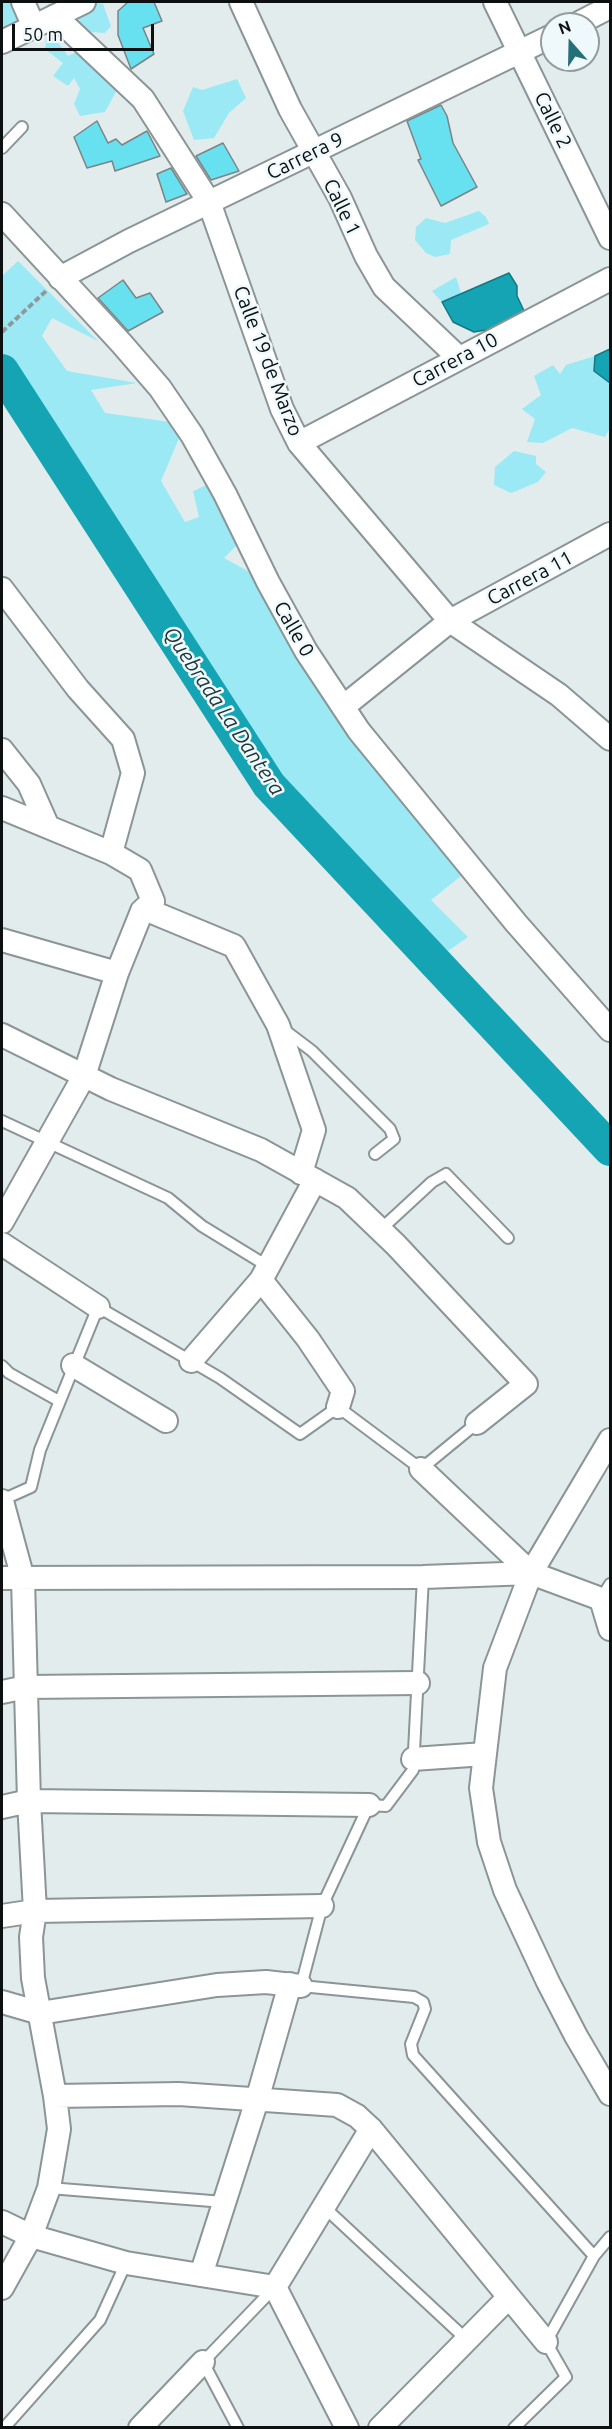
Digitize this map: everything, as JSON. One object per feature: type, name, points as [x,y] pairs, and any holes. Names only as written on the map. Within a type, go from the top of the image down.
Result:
[{"type":"street","points":[[23,2],[34,27]]},
{"type":"street","points":[[2,42],[84,2]]},
{"type":"street","name":"Calle 1","points":[[241,2],[290,109],[340,198],[366,256],[384,287],[459,358]]},
{"type":"street","name":"Calle 2","points":[[495,2],[610,238]]},
{"type":"street","name":"Calle 19 de Marzo","points":[[55,16],[143,99],[209,202],[282,409],[299,444],[450,621],[559,695],[610,739]]},
{"type":"street","name":"Carrera 9","points":[[60,278],[129,241],[540,42]]},
{"type":"street","name":"Calle 0","points":[[2,214],[160,388],[192,435],[225,494],[268,582],[306,651],[358,730],[516,922],[610,1030]]},
{"type":"street","name":"Carrera 10","points":[[299,444],[610,279]]},
{"type":"street","name":"Carrera 11","points":[[343,707],[450,621],[610,534]]},
{"type":"street","points":[[2,588],[78,688],[123,739],[133,774],[111,853]]},
{"type":"street","points":[[2,750],[29,784],[48,827]]},
{"type":"street","points":[[2,808],[111,853],[140,870],[153,901],[142,911],[117,973],[84,1076],[2,1222]]},
{"type":"street","points":[[142,911],[152,912],[234,946],[278,1025],[314,1130],[308,1176],[265,1273],[191,1361]]},
{"type":"street","points":[[2,940],[117,973]]},
{"type":"street","points":[[2,1035],[84,1076],[261,1150],[347,1198],[526,1384],[477,1423]]},
{"type":"street","points":[[2,1244],[98,1307]]},
{"type":"street","points":[[265,1273],[343,1391],[338,1407]]},
{"type":"street","points":[[73,1365],[166,1420]]},
{"type":"street","points":[[610,1440],[531,1573],[495,1668],[481,1788],[489,1842],[505,1890],[576,2036],[610,2094]]},
{"type":"street","points":[[421,1470],[531,1573]]},
{"type":"street","points":[[2,1500],[26,1687],[35,1911],[31,1938],[33,1977],[59,2129],[49,2188],[31,2236],[2,2288]]},
{"type":"street","points":[[12,1578],[423,1577],[531,1573],[606,1592],[610,1629]]},
{"type":"street","points":[[2,1692],[26,1687],[417,1683]]},
{"type":"street","points":[[413,1759],[485,1754]]},
{"type":"street","points":[[2,1807],[29,1801],[369,1805]]},
{"type":"street","points":[[2,1916],[35,1911],[322,1906]]},
{"type":"street","points":[[2,2002],[40,2013],[217,1985],[266,1982],[296,1985],[201,2275]]},
{"type":"street","points":[[55,2096],[179,2094],[337,2105],[357,2116],[371,2130],[546,2342]]},
{"type":"street","points":[[275,2287],[371,2130]]},
{"type":"street","points":[[2,2222],[31,2236],[126,2263],[275,2287]]},
{"type":"street","points":[[275,2287],[347,2427]]},
{"type":"street","points":[[380,2427],[509,2297]]},
{"type":"street","points":[[140,2427],[202,2362]]},
{"type":"lane","points":[[2,148],[22,127]]},
{"type":"lane","points":[[278,1025],[312,1051],[390,1129],[394,1139],[375,1154]]},
{"type":"lane","points":[[2,1121],[168,1198],[265,1273]]},
{"type":"lane","points":[[380,1230],[432,1182],[446,1174],[508,1238]]},
{"type":"lane","points":[[2,1500],[31,1487],[40,1450],[98,1307],[220,1378],[300,1434],[338,1407],[421,1470],[477,1423]]},
{"type":"lane","points":[[2,1366],[9,1373],[59,1401]]},
{"type":"lane","points":[[423,1577],[413,1770],[386,1806],[369,1805],[322,1906],[296,1985],[414,1997],[423,2002],[425,2009],[411,2044],[413,2055],[594,2256]]},
{"type":"lane","points":[[49,2188],[224,2202]]},
{"type":"lane","points":[[324,2207],[467,2340]]},
{"type":"lane","points":[[514,2427],[566,2377],[546,2342],[594,2256],[610,2237]]},
{"type":"lane","points":[[4,2427],[100,2320],[126,2263]]},
{"type":"lane","points":[[238,2427],[202,2362],[275,2287]]},
{"type":"path","points":[[2,332],[60,278]]},
{"type":"shaded area","points":[[2,2],[19,2],[28,24],[5,32],[2,26]]},
{"type":"shaded area","points":[[90,2],[103,4],[111,26],[105,33],[91,32],[83,35],[76,25],[74,12]]},
{"type":"shaded area","points":[[54,37],[68,56],[87,47],[120,84],[105,112],[80,116],[74,104],[80,89],[74,78],[68,86],[53,76],[63,63],[45,49],[47,38]]},
{"type":"shaded area","points":[[237,79],[246,98],[229,113],[214,138],[194,140],[183,111],[193,87],[202,90]]},
{"type":"shaded area","points":[[479,211],[486,217],[489,224],[451,240],[450,254],[435,257],[426,253],[415,240],[416,227],[426,218],[445,223]]},
{"type":"shaded area","points":[[18,261],[98,341],[52,318],[42,336],[67,371],[137,383],[91,390],[105,413],[185,424],[161,481],[185,522],[199,517],[193,491],[218,480],[246,536],[224,558],[268,582],[461,876],[431,900],[468,937],[448,951],[269,785],[2,371],[2,276]]},
{"type":"shaded area","points":[[509,273],[517,286],[517,296],[526,315],[492,329],[474,332],[453,322],[442,302]]},
{"type":"shaded area","points":[[456,277],[461,293],[442,302],[432,291]]},
{"type":"shaded area","points":[[610,349],[610,383],[594,371],[595,356]]},
{"type":"shaded area","points":[[595,356],[594,371],[610,383],[610,428],[605,437],[572,428],[543,443],[527,442],[535,419],[522,409],[541,395],[534,376],[553,365],[560,374],[566,365]]},
{"type":"shaded area","points":[[514,451],[536,456],[536,464],[546,472],[538,482],[511,493],[494,485],[495,467]]},
{"type":"building","points":[[128,2],[154,2],[162,21],[143,28],[154,54],[131,69],[118,35],[118,11]]},
{"type":"building","points":[[441,105],[447,116],[453,143],[477,187],[441,206],[418,160],[421,159],[407,121]]},
{"type":"building","points":[[97,121],[108,143],[116,139],[122,145],[147,131],[160,156],[115,171],[112,161],[87,168],[74,137]]},
{"type":"building","points":[[223,143],[239,171],[211,180],[196,156]]},
{"type":"building","points":[[171,168],[187,194],[166,202],[157,174]]},
{"type":"building","points":[[123,280],[136,298],[150,293],[163,312],[128,331],[98,298]]},
{"type":"waterway","name":"Quebrada La Dantera","points":[[2,371],[269,785],[610,1149]]}]
